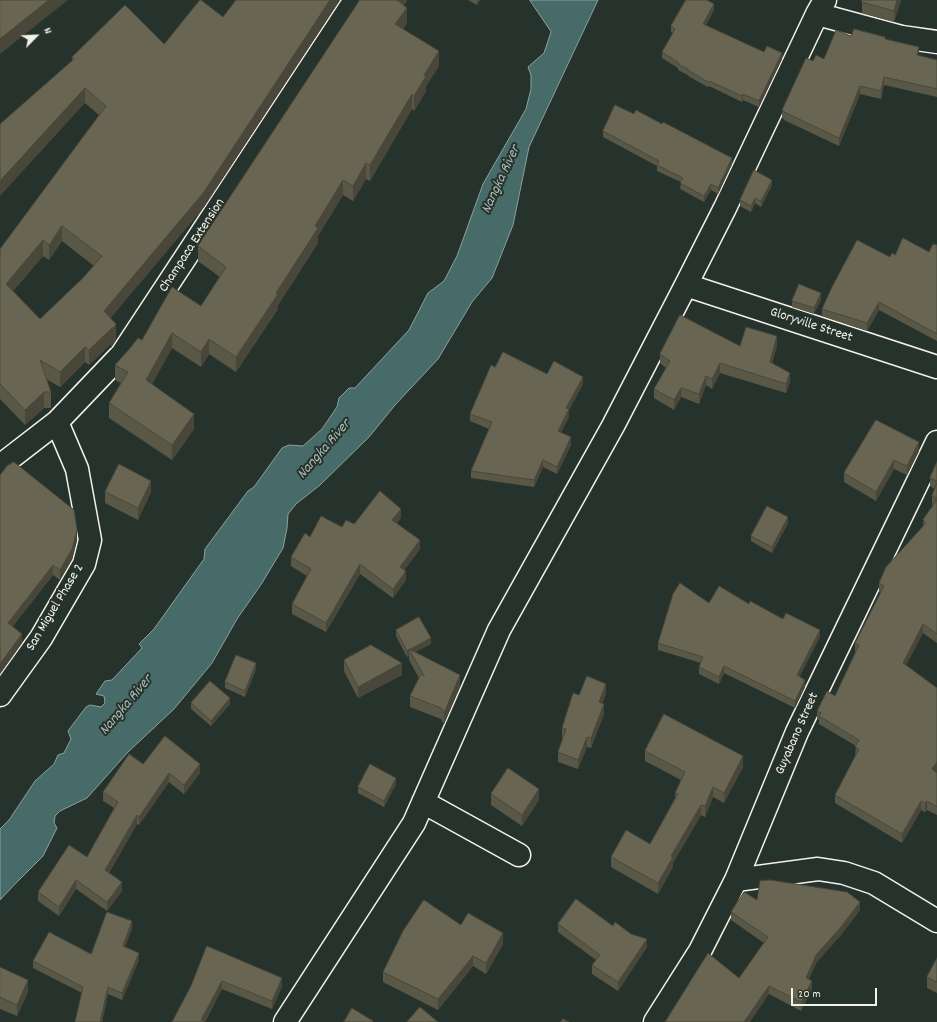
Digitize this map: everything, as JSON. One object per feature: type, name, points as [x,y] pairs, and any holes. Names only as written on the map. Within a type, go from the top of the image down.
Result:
[{"type":"street","name":"Champaca Extension","points":[[0,466],[57,422],[122,354],[355,0]]},
{"type":"street","points":[[285,1022],[414,823],[499,630],[613,426],[686,285],[725,208],[821,7],[902,37],[937,42]]},
{"type":"street","name":"Gloryville Street","points":[[686,285],[937,367]]},
{"type":"street","name":"San Miguel Phase 2","points":[[0,695],[40,638],[84,564],[90,540],[77,469],[57,422]]},
{"type":"street","name":"Guyabano Street","points":[[655,1022],[700,951],[736,880],[797,732],[937,442]]},
{"type":"street","points":[[423,802],[519,855]]},
{"type":"street","points":[[736,880],[818,869],[844,872],[874,883],[937,921]]},
{"type":"water","name":"Nangka River","points":[[530,0],[598,0],[529,147],[513,225],[492,278],[472,302],[438,359],[395,405],[369,437],[320,485],[296,504],[288,514],[283,548],[262,583],[237,619],[212,663],[174,709],[128,752],[87,798],[60,811],[55,816],[54,823],[57,828],[43,856],[0,900],[0,829],[9,820],[35,781],[54,764],[58,755],[64,753],[71,739],[68,731],[86,707],[90,705],[101,707],[105,703],[104,696],[96,694],[105,681],[112,680],[142,648],[139,644],[154,629],[204,559],[205,549],[248,491],[254,487],[282,448],[289,445],[303,446],[322,429],[337,407],[339,398],[349,388],[355,388],[409,330],[428,293],[444,281],[457,256],[483,184],[526,109],[531,89],[531,75],[528,67],[544,53],[551,32]]},
{"type":"building","points":[[0,0],[49,0],[0,39]]},
{"type":"building","points":[[200,0],[223,17],[236,0],[330,0],[204,192],[104,311],[116,324],[111,333],[113,327],[89,350],[85,347],[60,372],[40,360],[51,392],[44,392],[25,410],[0,384],[0,249],[106,106],[85,88],[0,181],[0,124],[74,59],[72,57],[125,5],[164,44]],"holes":[[[62,226],[102,256],[83,278],[40,319],[6,284],[43,240],[49,245]]]},
{"type":"building","points":[[360,0],[397,0],[407,8],[395,24],[439,51],[424,75],[426,76],[414,96],[412,94],[370,165],[366,163],[353,186],[343,180],[315,226],[318,228],[276,293],[278,294],[236,357],[209,339],[201,352],[172,333],[146,380],[194,414],[172,445],[109,403],[128,372],[115,365],[138,338],[142,340],[172,287],[201,306],[226,267],[198,246]]},
{"type":"building","points":[[686,0],[707,0],[714,4],[703,24],[764,52],[767,46],[782,53],[759,101],[743,94],[742,96],[709,81],[708,82],[678,64],[679,63],[662,52],[675,29],[671,26]]},
{"type":"building","points":[[862,0],[897,0],[894,11],[862,2]]},
{"type":"building","points":[[854,29],[885,37],[885,39],[919,47],[917,55],[937,60],[937,89],[884,77],[881,91],[860,86],[839,138],[782,110],[806,58],[813,61],[816,55],[824,59],[836,30],[851,36]]},
{"type":"building","points":[[615,105],[634,114],[636,110],[662,124],[663,122],[732,158],[718,188],[711,184],[704,196],[680,183],[683,178],[657,165],[659,161],[603,131]]},
{"type":"building","points":[[754,170],[772,180],[761,201],[755,198],[751,206],[740,200]]},
{"type":"building","points":[[903,238],[929,252],[933,244],[937,245],[937,334],[879,302],[867,323],[822,309],[857,240],[890,257],[892,253],[895,255]]},
{"type":"building","points":[[799,284],[821,293],[814,308],[792,301]]},
{"type":"building","points":[[680,315],[740,346],[746,327],[777,336],[770,362],[790,373],[786,384],[720,363],[712,379],[706,376],[699,394],[681,388],[674,400],[654,389],[670,361],[660,354]]},
{"type":"building","points":[[503,352],[547,374],[554,361],[583,377],[566,408],[569,409],[558,431],[571,437],[557,467],[543,460],[534,480],[471,471],[492,422],[470,414],[491,365],[495,367]]},
{"type":"building","points":[[876,420],[919,442],[907,466],[894,460],[876,492],[844,473]]},
{"type":"building","points":[[14,462],[74,510],[77,530],[72,549],[60,570],[53,565],[8,623],[22,634],[0,664],[0,475],[7,466]]},
{"type":"building","points":[[937,462],[937,481],[930,478]]},
{"type":"building","points":[[119,464],[151,481],[138,508],[105,492]]},
{"type":"building","points":[[937,483],[937,498],[932,496]]},
{"type":"building","points":[[380,491],[401,509],[392,520],[420,540],[400,567],[406,571],[393,589],[360,564],[326,623],[292,604],[311,569],[291,557],[305,533],[310,537],[321,516],[342,527],[346,520],[354,524]]},
{"type":"building","points":[[937,500],[937,634],[923,624],[903,663],[937,688],[937,762],[932,769],[937,773],[937,807],[927,801],[925,803],[921,801],[902,834],[835,795],[859,749],[855,747],[859,740],[819,716],[821,713],[817,711],[827,691],[835,696],[859,645],[855,643],[884,586],[879,583],[886,567],[926,523],[923,520]]},
{"type":"building","points":[[767,506],[788,517],[772,547],[751,536]]},
{"type":"building","points":[[680,583],[709,603],[719,586],[749,604],[750,601],[783,619],[786,613],[820,630],[797,675],[805,680],[795,701],[724,666],[719,677],[699,667],[703,657],[658,643],[673,594]]},
{"type":"building","points":[[419,617],[431,638],[407,651],[396,630]]},
{"type":"building","points":[[371,645],[402,663],[358,687],[344,660]]},
{"type":"building","points":[[409,649],[460,675],[444,713],[441,708],[410,696],[421,674],[424,676]]},
{"type":"building","points":[[236,655],[256,663],[245,691],[225,682]]},
{"type":"building","points":[[587,676],[606,684],[599,702],[604,704],[591,738],[587,737],[578,760],[558,752],[566,729],[562,728],[573,693],[579,695]]},
{"type":"building","points":[[210,681],[230,698],[211,721],[191,703]]},
{"type":"building","points":[[664,714],[743,756],[724,793],[713,787],[705,806],[701,805],[671,856],[673,857],[658,883],[611,857],[626,830],[650,844],[678,794],[675,793],[685,772],[645,751]]},
{"type":"building","points":[[165,736],[200,764],[184,785],[169,773],[139,817],[137,815],[105,870],[122,882],[107,902],[76,880],[59,907],[38,892],[69,845],[87,857],[118,802],[103,792],[129,754],[143,764]]},
{"type":"building","points":[[370,764],[396,778],[384,801],[358,787]]},
{"type":"building","points":[[508,768],[539,789],[522,815],[491,794]]},
{"type":"building","points":[[770,880],[847,892],[860,902],[841,927],[816,955],[806,978],[812,981],[801,1002],[769,986],[744,1022],[665,1022],[708,953],[739,978],[768,937],[731,912],[744,892],[757,900],[760,881]]},
{"type":"building","points":[[576,899],[613,926],[615,922],[631,934],[647,939],[618,982],[592,965],[600,955],[558,924]]},
{"type":"building","points":[[424,900],[461,925],[468,913],[503,933],[486,963],[473,956],[438,999],[383,972],[403,931]]},
{"type":"building","points":[[107,912],[132,921],[123,946],[139,953],[122,993],[108,987],[100,1022],[75,1022],[83,987],[33,961],[49,932],[91,954]]},
{"type":"building","points":[[207,946],[282,978],[272,1001],[222,981],[201,1020],[205,1022],[172,1022],[191,986]]},
{"type":"building","points":[[937,958],[937,982],[927,977]]},
{"type":"building","points":[[0,967],[28,980],[17,1005],[0,997]]},
{"type":"building","points":[[420,1007],[438,1022],[407,1022]]},
{"type":"building","points":[[352,1008],[373,1021],[344,1022]]},
{"type":"building","points":[[563,1019],[569,1022],[561,1022]]}]
